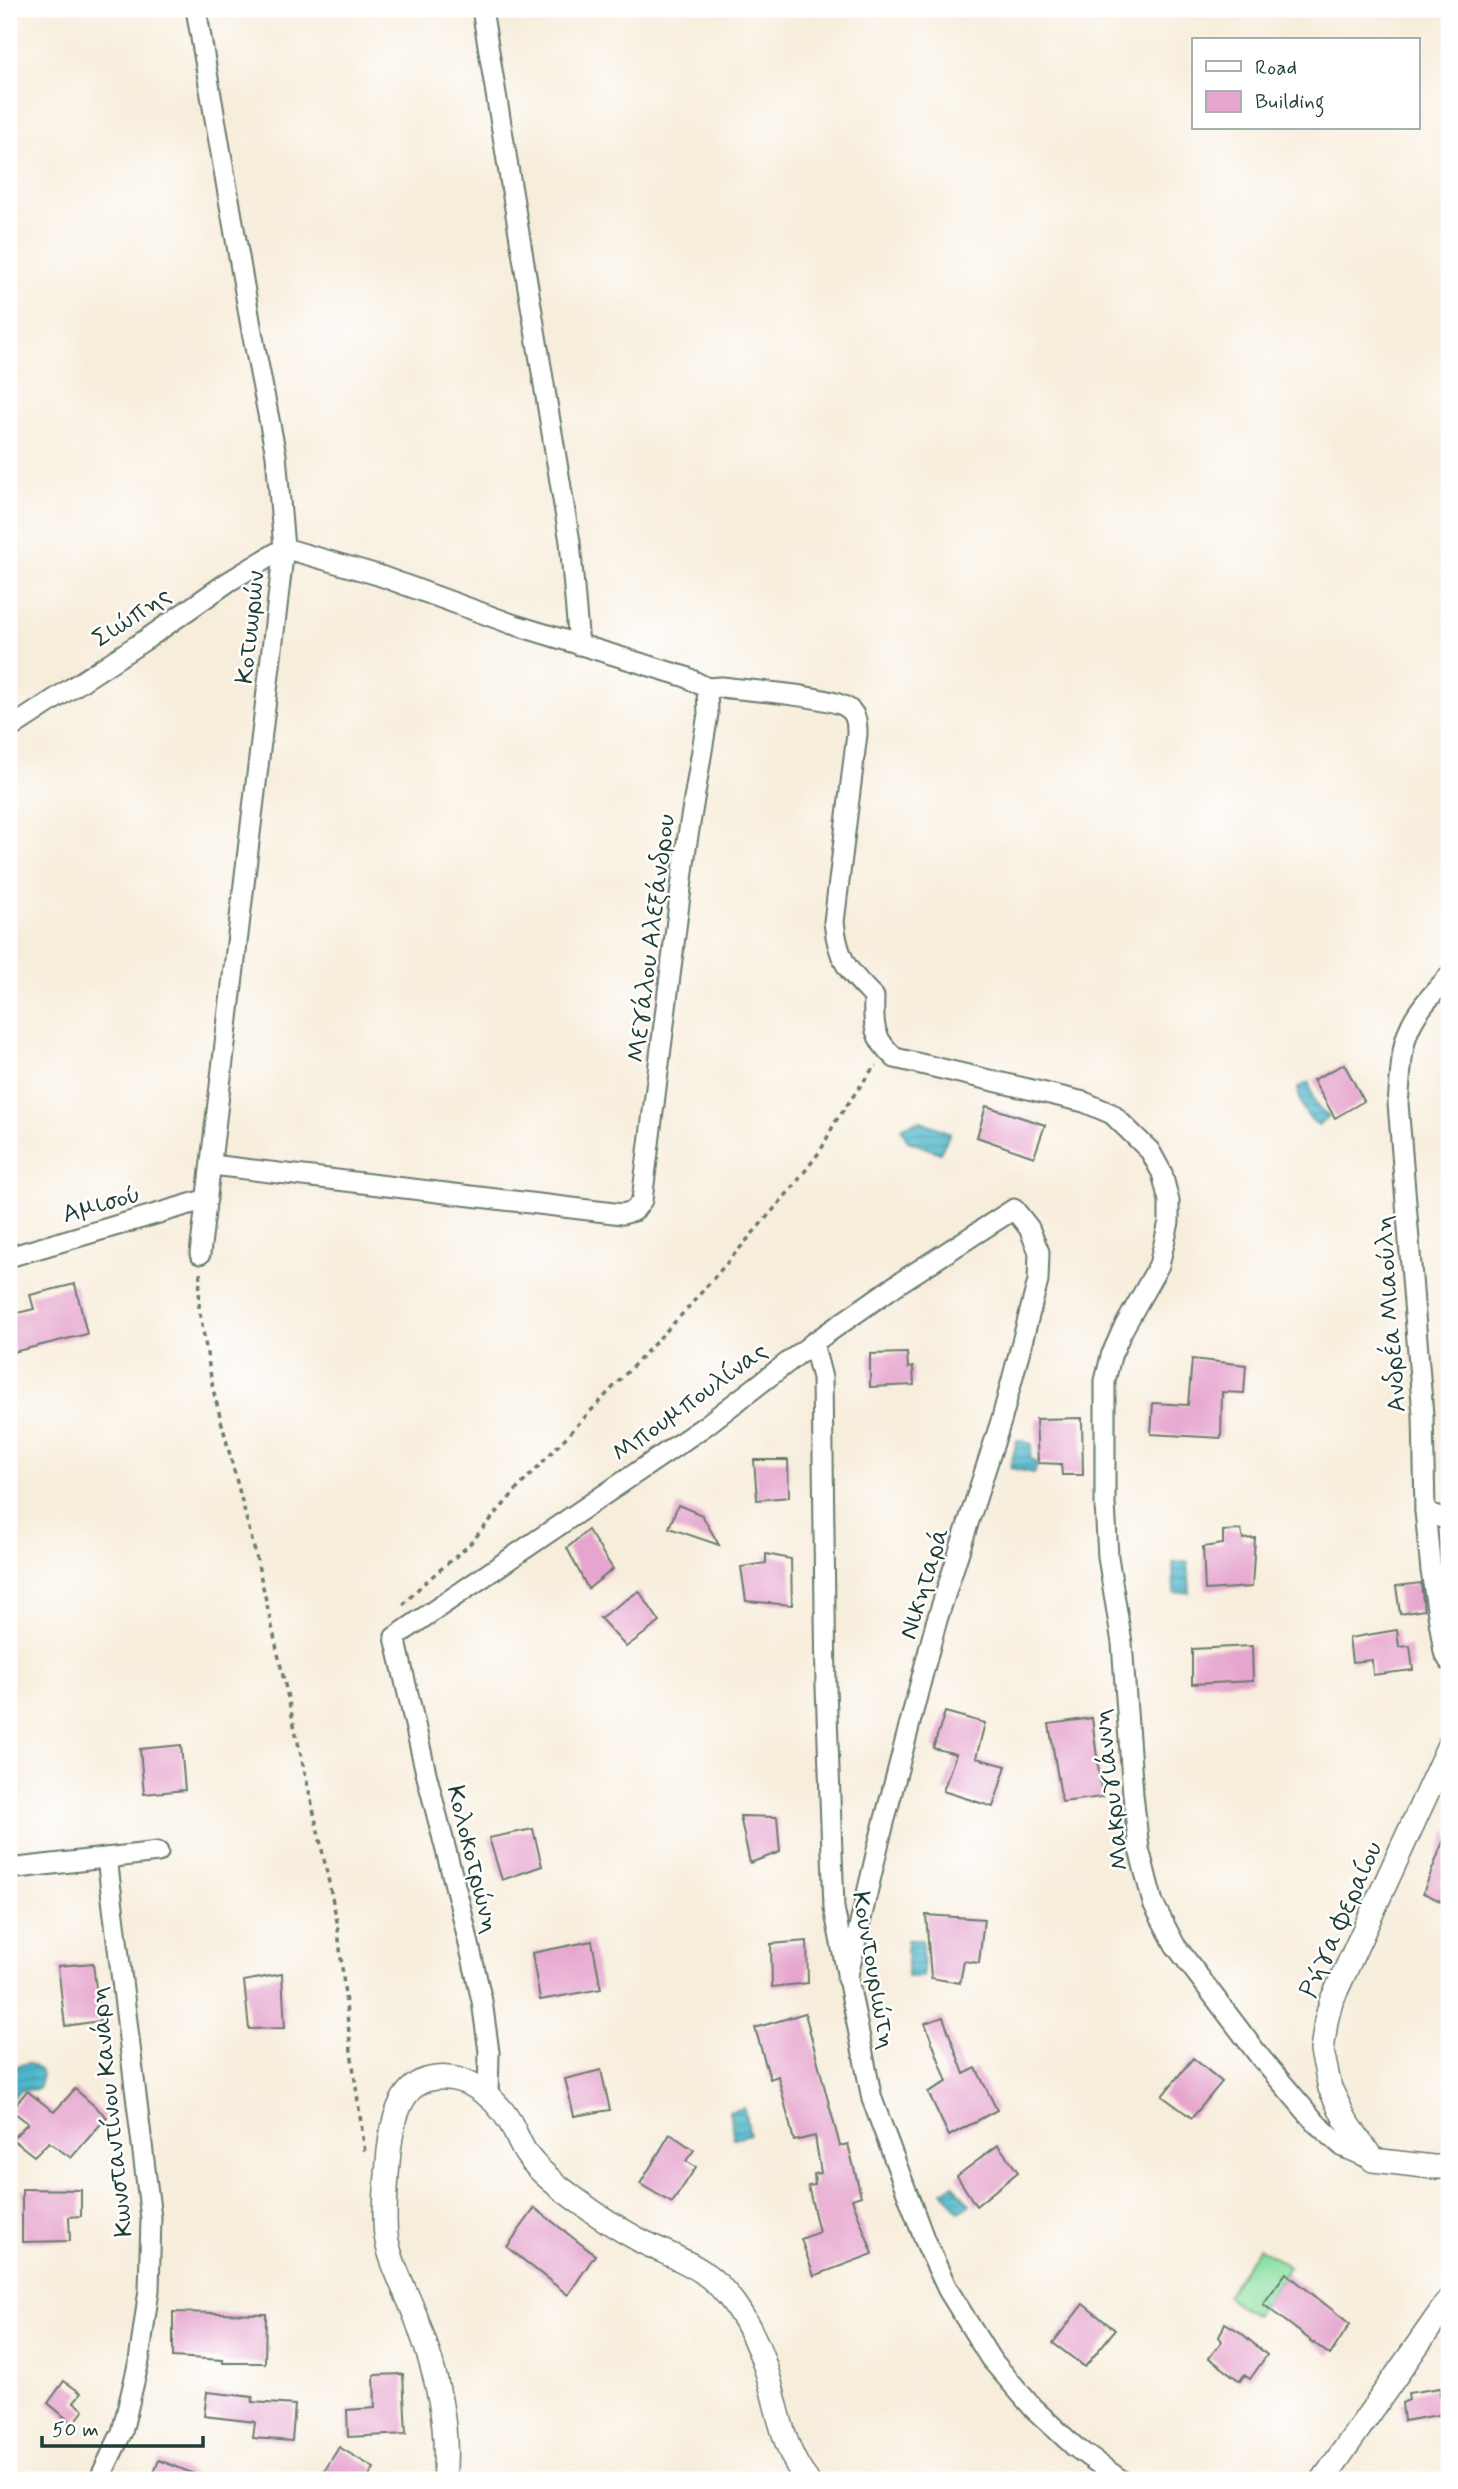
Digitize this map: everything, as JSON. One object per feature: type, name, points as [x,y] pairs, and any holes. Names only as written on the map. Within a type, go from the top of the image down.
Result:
[{"type":"street","name":"Κοτυωρών","points":[[196,9],[276,455],[284,548],[200,1254]]},
{"type":"street","points":[[482,9],[570,542],[579,645]]},
{"type":"street","points":[[284,548],[378,575],[512,624],[687,677],[707,688],[721,687],[836,702],[849,708],[856,721],[857,734],[834,922],[836,948],[846,967],[874,997],[873,1024],[881,1045],[895,1058]]},
{"type":"street","name":"Σιώπης","points":[[9,729],[228,582],[284,548]]},
{"type":"street","name":"Μεγάλου Αλεξάνδρου","points":[[212,1165],[622,1214],[634,1211],[642,1200],[686,848],[708,713],[707,688]]},
{"type":"street","name":"Ανδρέα Μιαούλη","points":[[1449,976],[1410,1026],[1403,1057],[1398,1103],[1423,1415],[1425,1511],[1433,1584],[1444,1652],[1449,1661]]},
{"type":"street","name":"Μακρυγιάννη","points":[[895,1058],[1084,1102],[1112,1114],[1150,1151],[1162,1173],[1169,1202],[1169,1222],[1159,1265],[1122,1331],[1111,1356],[1105,1381],[1108,1557],[1122,1643],[1139,1849],[1153,1903],[1175,1945],[1260,2057],[1317,2124],[1343,2147],[1373,2160]]},
{"type":"street","name":"Αμισού","points":[[9,1257],[207,1199]]},
{"type":"street","name":"Μπουμπουλίνας","points":[[395,1637],[705,1426],[813,1343],[899,1283],[1014,1209]]},
{"type":"street","name":"Νικηταρά","points":[[847,1979],[936,1623],[1002,1418],[1038,1281],[1039,1252],[1029,1228],[1014,1209]]},
{"type":"street","name":"Κουντουριώτη","points":[[813,1343],[822,1378],[826,1687],[834,1908],[872,2099],[925,2241],[948,2290],[990,2358],[1033,2408],[1075,2447],[1121,2480]]},
{"type":"street","points":[[1425,1511],[1449,1521]]},
{"type":"street","name":"Κολοκοτρώνη","points":[[395,1637],[482,2001],[489,2052],[488,2096]]},
{"type":"street","name":"Ρήγα Φεραίου","points":[[1373,2160],[1345,2119],[1331,2088],[1322,2052],[1326,2021],[1331,2001],[1449,1745]]},
{"type":"street","points":[[9,1869],[158,1852]]},
{"type":"street","name":"Κωνσταντίνου Κανάρη","points":[[100,2480],[122,2432],[139,2361],[149,2290],[151,2218],[107,1858]]},
{"type":"street","points":[[444,2480],[447,2456],[441,2395],[386,2236],[390,2149],[403,2098],[416,2084],[445,2077],[458,2079],[488,2096],[508,2119],[528,2155],[548,2178],[604,2220],[700,2269],[721,2286],[739,2311],[758,2347],[781,2424],[797,2467],[807,2480]]},
{"type":"street","points":[[1373,2160],[1449,2167]]},
{"type":"street","points":[[1323,2480],[1449,2300]]},
{"type":"path","points":[[395,1637],[395,1621],[410,1596],[467,1547],[686,1310],[793,1187],[821,1150],[835,1122],[873,1068],[895,1058]]},
{"type":"path","points":[[200,1254],[199,1307],[213,1389],[259,1569],[337,1921],[366,2161]]},
{"type":"green space","points":[[1259,2247],[1289,2267],[1255,2316],[1226,2296]]},
{"type":"water","points":[[1309,1082],[1314,1102],[1329,1116],[1319,1125],[1306,1114],[1300,1099],[1298,1088]]},
{"type":"water","points":[[919,1120],[950,1133],[940,1153],[908,1141],[901,1128]]},
{"type":"water","points":[[1017,1440],[1032,1444],[1030,1459],[1038,1463],[1034,1473],[1010,1468]]},
{"type":"water","points":[[1188,1562],[1190,1592],[1174,1593],[1173,1563]]},
{"type":"water","points":[[907,1940],[922,1940],[923,1977],[907,1977]]},
{"type":"water","points":[[28,2063],[40,2070],[42,2075],[38,2089],[19,2091],[9,2102],[9,2068]]},
{"type":"water","points":[[744,2108],[750,2134],[734,2138],[729,2112]]},
{"type":"water","points":[[953,2184],[970,2204],[959,2212],[943,2191]]},
{"type":"building","points":[[1344,1064],[1364,1101],[1335,1118],[1313,1080]]},
{"type":"building","points":[[986,1106],[1045,1125],[1034,1157],[977,1137]]},
{"type":"building","points":[[75,1284],[87,1334],[9,1353],[9,1315],[34,1309],[30,1295]]},
{"type":"building","points":[[907,1353],[908,1368],[913,1367],[914,1385],[870,1387],[870,1354]]},
{"type":"building","points":[[1192,1359],[1246,1365],[1244,1393],[1222,1392],[1221,1438],[1151,1434],[1153,1403],[1188,1405]]},
{"type":"building","points":[[1082,1418],[1083,1475],[1062,1475],[1061,1464],[1038,1463],[1036,1419]]},
{"type":"building","points":[[754,1460],[788,1460],[789,1497],[757,1500]]},
{"type":"building","points":[[678,1505],[702,1515],[719,1545],[669,1528]]},
{"type":"building","points":[[588,1530],[613,1569],[588,1589],[567,1548]]},
{"type":"building","points":[[1241,1530],[1243,1539],[1255,1538],[1252,1587],[1205,1590],[1203,1547],[1223,1544],[1223,1531]]},
{"type":"building","points":[[766,1554],[791,1559],[792,1605],[746,1601],[741,1567],[766,1563]]},
{"type":"building","points":[[1421,1583],[1424,1610],[1400,1614],[1396,1586]]},
{"type":"building","points":[[639,1591],[660,1622],[626,1647],[600,1618]]},
{"type":"building","points":[[1397,1630],[1399,1647],[1410,1646],[1413,1670],[1373,1675],[1372,1660],[1352,1662],[1349,1638]]},
{"type":"building","points":[[1252,1646],[1253,1681],[1192,1684],[1192,1649]]},
{"type":"building","points":[[945,1712],[985,1723],[976,1758],[1006,1766],[993,1807],[943,1791],[956,1754],[933,1748]]},
{"type":"building","points":[[1092,1718],[1102,1797],[1062,1802],[1049,1724]]},
{"type":"building","points":[[181,1745],[185,1790],[144,1794],[140,1749]]},
{"type":"building","points":[[740,1816],[777,1817],[780,1852],[750,1863]]},
{"type":"building","points":[[533,1829],[542,1866],[502,1880],[489,1838]]},
{"type":"building","points":[[1449,1829],[1449,1905],[1423,1893]]},
{"type":"building","points":[[926,1915],[984,1919],[979,1963],[964,1961],[960,1983],[931,1978]]},
{"type":"building","points":[[592,1941],[601,1989],[540,2000],[532,1953]]},
{"type":"building","points":[[807,1941],[808,1983],[772,1987],[771,1944]]},
{"type":"building","points":[[93,1963],[100,2021],[65,2026],[58,1966]]},
{"type":"building","points":[[282,1974],[285,2028],[249,2029],[244,1981]]},
{"type":"building","points":[[805,2013],[840,2146],[848,2144],[861,2196],[852,2199],[873,2254],[814,2276],[801,2239],[819,2232],[808,2186],[815,2185],[814,2174],[821,2173],[815,2136],[794,2141],[778,2076],[770,2079],[755,2028]]},
{"type":"building","points":[[943,2017],[964,2074],[976,2068],[997,2110],[949,2136],[928,2092],[947,2082],[925,2023]]},
{"type":"building","points":[[1193,2058],[1222,2082],[1192,2118],[1162,2096]]},
{"type":"building","points":[[601,2070],[610,2110],[574,2116],[565,2079]]},
{"type":"building","points":[[75,2089],[107,2117],[71,2158],[49,2142],[34,2156],[12,2139],[28,2123],[11,2110],[27,2091],[54,2112]]},
{"type":"building","points":[[670,2134],[694,2150],[686,2161],[696,2167],[672,2203],[640,2184]]},
{"type":"building","points":[[998,2145],[1018,2172],[976,2206],[957,2176]]},
{"type":"building","points":[[22,2189],[81,2190],[81,2216],[69,2217],[70,2241],[22,2242]]},
{"type":"building","points":[[535,2208],[595,2255],[568,2295],[507,2247]]},
{"type":"building","points":[[1286,2273],[1350,2324],[1330,2355],[1263,2304]]},
{"type":"building","points":[[1083,2304],[1115,2330],[1085,2367],[1053,2343]]},
{"type":"building","points":[[173,2312],[266,2314],[265,2363],[223,2363],[223,2360],[173,2357]]},
{"type":"building","points":[[1225,2323],[1267,2355],[1250,2379],[1244,2375],[1240,2381],[1209,2358],[1222,2341],[1219,2337]]},
{"type":"building","points":[[403,2374],[406,2434],[348,2437],[347,2410],[375,2408],[374,2375]]},
{"type":"building","points":[[64,2381],[81,2393],[74,2402],[84,2410],[73,2424],[48,2403]]},
{"type":"building","points":[[1440,2388],[1440,2395],[1449,2393],[1449,2413],[1404,2421],[1402,2403],[1409,2400],[1408,2393]]},
{"type":"building","points":[[207,2392],[253,2397],[252,2402],[295,2405],[292,2441],[253,2438],[255,2422],[204,2416]]},
{"type":"building","points":[[339,2447],[374,2468],[367,2480],[319,2480]]},
{"type":"building","points":[[159,2460],[207,2479],[207,2480],[151,2480]]}]
